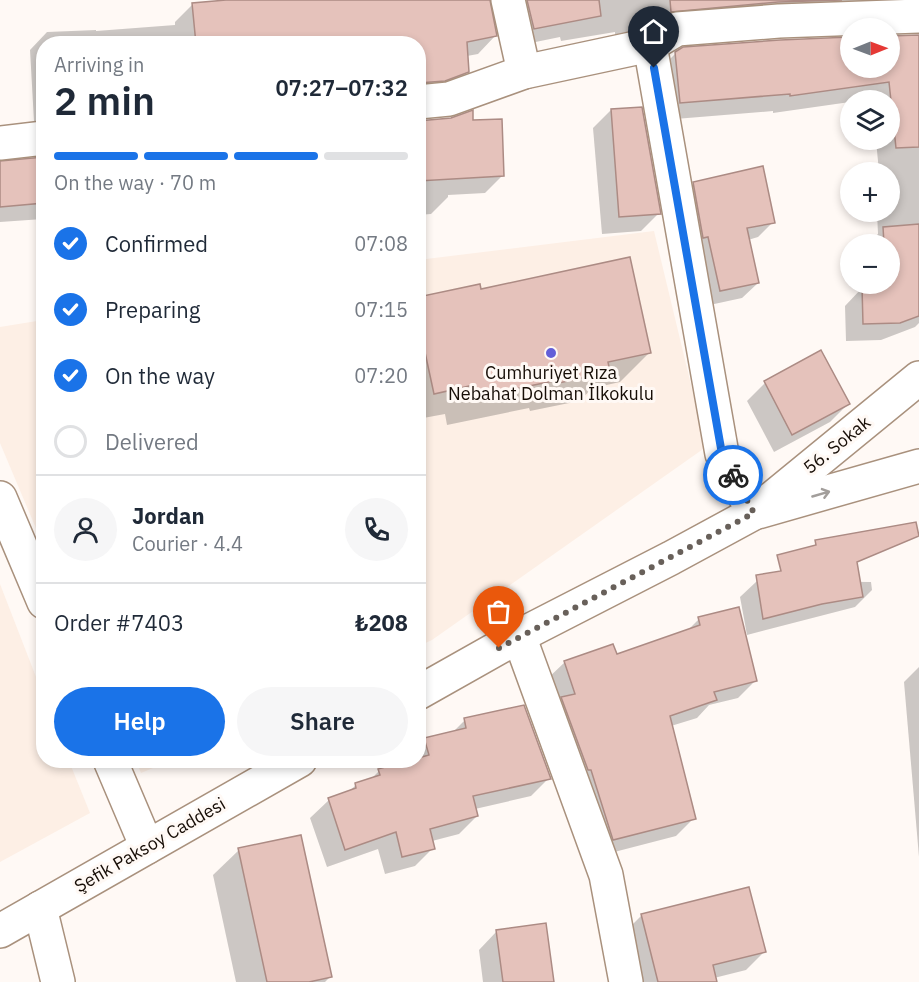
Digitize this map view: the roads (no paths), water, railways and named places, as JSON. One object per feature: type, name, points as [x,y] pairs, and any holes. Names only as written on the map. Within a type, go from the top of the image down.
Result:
[{"type":"street","points":[[508,0],[524,72]]},
{"type":"street","points":[[426,101],[449,99],[524,72],[650,45],[677,29],[779,21],[919,16]]},
{"type":"street","points":[[650,45],[722,454],[754,513]]},
{"type":"street","points":[[0,143],[36,139]]},
{"type":"street","name":"56. Sokak","points":[[754,513],[919,378]]},
{"type":"street","points":[[426,688],[519,636],[754,513],[919,466]]},
{"type":"street","points":[[0,498],[36,583]]},
{"type":"street","points":[[519,636],[606,875],[626,982]]},
{"type":"street","points":[[113,768],[147,847]]},
{"type":"street","name":"Şefik Paksoy Caddesi","points":[[0,931],[286,768]]},
{"type":"street","points":[[40,908],[58,982]]},
{"type":"place","name":"Cumhuriyet Rıza Nebahat Dolman İlkokulu","points":[[551,353]]}]
